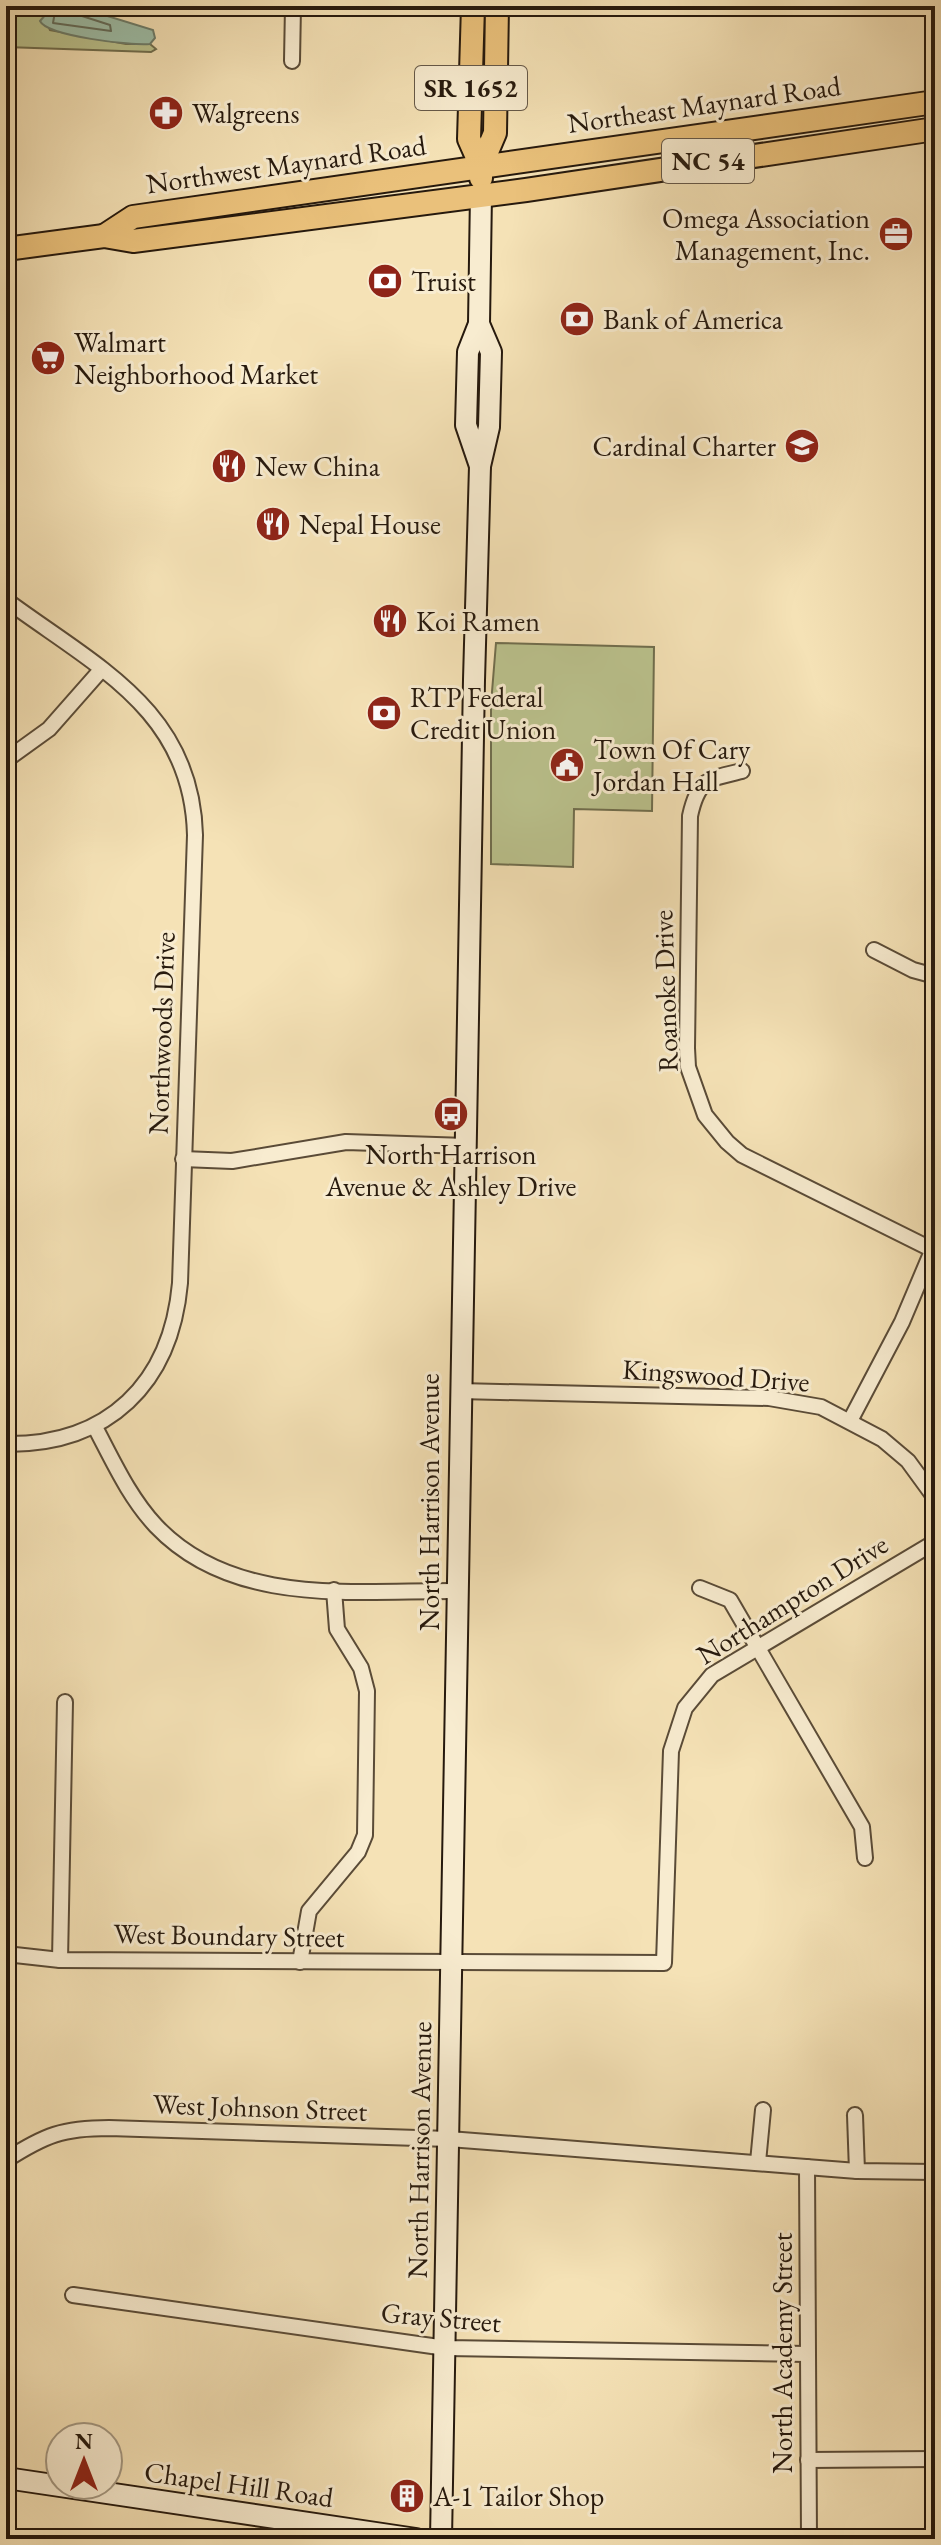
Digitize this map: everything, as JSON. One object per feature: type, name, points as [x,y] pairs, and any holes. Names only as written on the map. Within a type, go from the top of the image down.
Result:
[{"type":"main road","name":"North Harrison Avenue","points":[[473,6],[469,139],[481,166]]},
{"type":"main road","name":"North Harrison Avenue","points":[[441,2539],[459,1591],[459,1391],[480,466],[466,425],[468,352],[479,324],[481,166],[495,133],[497,6]]},
{"type":"main road","name":"Northeast Maynard Road","points":[[481,166],[935,102]]},
{"type":"main road","name":"Northeast Maynard Road","points":[[481,194],[935,129]]},
{"type":"main road","name":"Northwest Maynard Road","points":[[104,236],[133,217],[481,166]]},
{"type":"main road","name":"Northwest Maynard Road","points":[[6,249],[104,236],[133,241],[481,194]]},
{"type":"main road","name":"Chapel Hill Road","points":[[6,2478],[416,2539]]},
{"type":"street","points":[[292,61],[293,6]]},
{"type":"street","name":"Northwoods Drive","points":[[6,600],[101,670],[159,721],[179,757],[192,801],[195,835],[180,1283],[172,1333],[150,1378],[116,1412],[95,1427],[48,1442],[6,1444]]},
{"type":"street","points":[[6,760],[49,729],[101,670]]},
{"type":"street","name":"Roanoke Drive","points":[[742,771],[710,779],[702,785],[690,816],[687,1048],[699,1101],[713,1128],[742,1155],[934,1247]]},
{"type":"street","points":[[874,950],[913,970],[935,976]]},
{"type":"street","points":[[183,1159],[232,1161],[346,1142],[466,1146]]},
{"type":"street","points":[[851,1419],[902,1322],[934,1247]]},
{"type":"street","name":"Kingswood Drive","points":[[459,1391],[769,1398],[821,1407],[851,1419],[882,1439],[908,1461],[935,1498]]},
{"type":"street","points":[[95,1427],[141,1507],[156,1525],[189,1552],[250,1581],[293,1589],[459,1591]]},
{"type":"street","name":"Northampton Drive","points":[[664,1946],[668,1777],[675,1733],[699,1688],[712,1675],[756,1646],[935,1542]]},
{"type":"street","points":[[700,1588],[730,1600],[862,1827],[865,1858]]},
{"type":"street","points":[[300,1962],[309,1911],[358,1852],[365,1835],[367,1691],[361,1668],[337,1629],[334,1590]]},
{"type":"street","points":[[60,1960],[65,1702]]},
{"type":"street","name":"West Boundary Street","points":[[6,1954],[60,1960],[664,1963],[664,1946]]},
{"type":"street","points":[[758,2162],[763,2110]]},
{"type":"street","points":[[855,2115],[857,2171]]},
{"type":"street","name":"West Johnson Street","points":[[6,2160],[40,2138],[71,2128],[449,2139],[857,2171],[935,2172]]},
{"type":"street","name":"North Academy Street","points":[[807,2167],[809,2539]]},
{"type":"street","name":"Gray Street","points":[[73,2295],[446,2348],[807,2354]]},
{"type":"street","points":[[808,2460],[935,2459]]},
{"type":"shaded area","points":[[6,6],[53,6],[43,15],[50,30],[126,44],[150,44],[156,49],[151,52],[6,47]]},
{"type":"shaded area","points":[[496,643],[654,647],[652,811],[574,809],[573,867],[491,864],[491,704]]},
{"type":"water","points":[[53,6],[75,6],[153,30],[155,38],[150,44],[126,43],[58,31],[40,21]]},
{"type":"place","name":"Walgreens","points":[[166,113]]},
{"type":"place","name":"Omega Association Management, Inc.","points":[[896,234]]},
{"type":"place","name":"Truist","points":[[385,281]]},
{"type":"place","name":"Bank of America","points":[[577,319]]},
{"type":"place","name":"Walmart Neighborhood Market","points":[[48,358]]},
{"type":"place","name":"Cardinal Charter","points":[[802,446]]},
{"type":"place","name":"New China","points":[[229,466]]},
{"type":"place","name":"Nepal House","points":[[273,524]]},
{"type":"place","name":"Koi Ramen","points":[[390,621]]},
{"type":"place","name":"RTP Federal Credit Union","points":[[384,713]]},
{"type":"place","name":"Town Of Cary Jordan Hall","points":[[567,765]]},
{"type":"place","name":"North Harrison Avenue & Ashley Drive","points":[[451,1114]]},
{"type":"place","name":"A-1 Tailor Shop","points":[[407,2496]]}]
